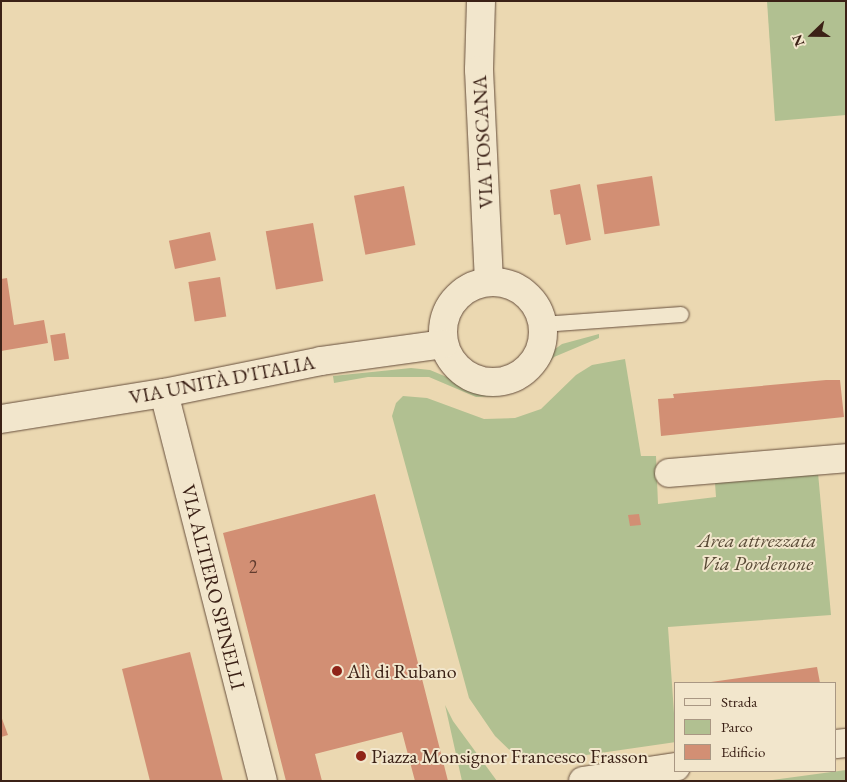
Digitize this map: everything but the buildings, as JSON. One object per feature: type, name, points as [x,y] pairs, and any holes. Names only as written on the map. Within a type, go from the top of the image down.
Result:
[{"type":"street","name":"VIA TOSCANA","points":[[481,1],[479,70],[489,282]]},
{"type":"street","points":[[489,282],[501,282],[524,293],[539,312],[542,324],[542,342],[536,358],[525,371],[511,380],[494,383],[469,376],[450,360],[444,344],[445,315],[452,302],[462,292],[489,282]]},
{"type":"street","name":"VIA UNITÀ D'ITALIA","points":[[1,419],[164,392],[321,361],[444,344]]},
{"type":"street","name":"VIA ALTIERO SPINELLI","points":[[164,392],[263,781]]},
{"type":"street","points":[[669,473],[846,458]]},
{"type":"street","points":[[583,781],[674,767]]},
{"type":"lane","points":[[542,324],[680,314]]},
{"type":"green space","points":[[767,1],[846,1],[846,115],[775,121]]},
{"type":"green space","points":[[599,334],[599,338],[554,357],[531,383],[500,396],[476,397],[429,377],[368,377],[334,383],[333,376],[411,368],[430,370],[478,390],[499,390],[528,378],[551,352],[562,344]]},
{"type":"green space","name":"Area attrezzata Via Pordenone","points":[[625,359],[641,456],[656,456],[658,504],[716,497],[715,483],[818,473],[831,615],[668,627],[674,713],[674,742],[524,764],[495,736],[469,698],[392,416],[396,403],[403,396],[427,398],[484,419],[515,418],[541,409],[576,375],[592,365]]},
{"type":"green space","points":[[445,705],[453,721],[497,781],[462,781]]},
{"type":"green space","points":[[846,770],[846,781],[765,781],[837,772]]},
{"type":"place","name":"Alì di Rubano","points":[[337,671]]},
{"type":"place","name":"Piazza Monsignor Francesco Frasson","points":[[361,756]]}]
